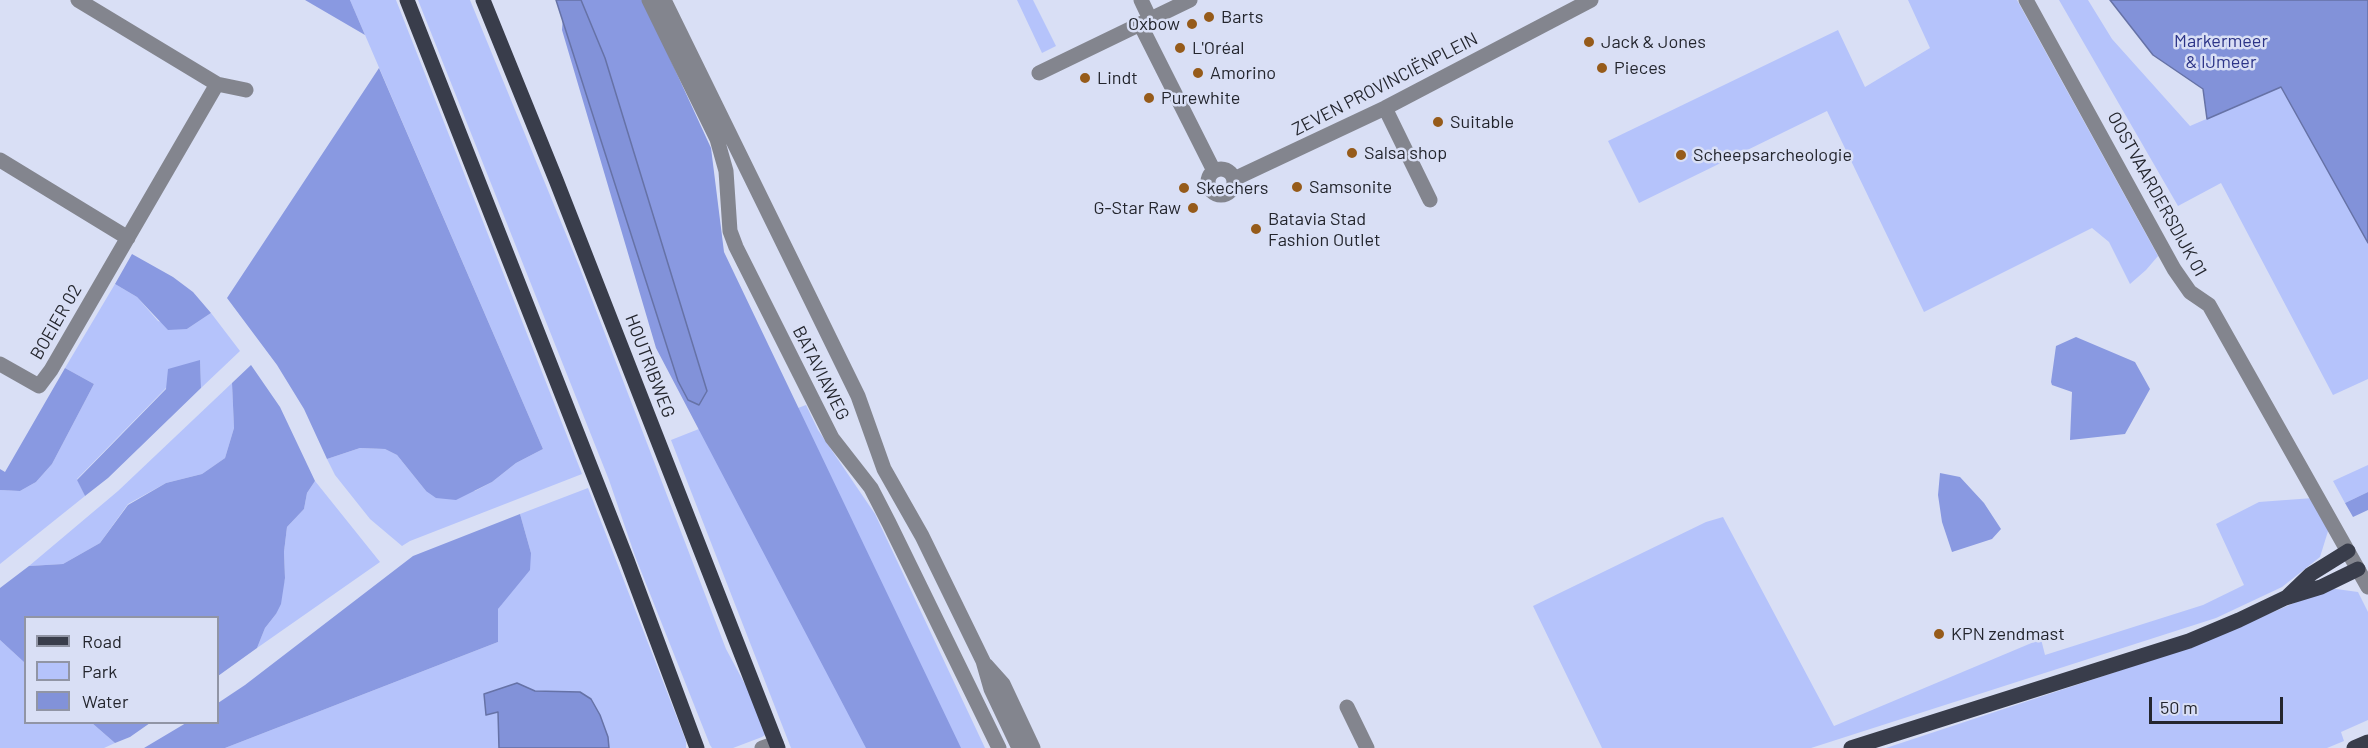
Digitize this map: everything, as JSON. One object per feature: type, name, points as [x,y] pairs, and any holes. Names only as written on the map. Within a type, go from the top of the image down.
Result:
[{"type":"main road","points":[[407,0],[627,560],[697,748]]},
{"type":"main road","name":"HOUTRIBWEG","points":[[483,0],[556,180],[772,746]]},
{"type":"main road","points":[[2285,598],[2311,574],[2348,552]]},
{"type":"main road","points":[[1851,748],[2189,641],[2223,628],[2285,598],[2321,587],[2358,569]]},
{"type":"main road","points":[[2354,748],[2368,742]]},
{"type":"street","points":[[78,0],[218,84],[246,90]]},
{"type":"street","name":"BATAVIAWEG","points":[[649,0],[717,139],[726,171],[730,231],[736,247],[832,438],[871,488],[999,748]]},
{"type":"street","name":"BATAVIAWEG","points":[[664,0],[858,396],[891,485],[922,536],[982,661],[991,689],[1019,748]]},
{"type":"street","points":[[1141,0],[1145,21],[1214,171]]},
{"type":"street","points":[[1039,73],[1190,0]]},
{"type":"street","name":"ZEVEN PROVINCIËNPLEIN","points":[[1234,179],[1385,108],[1591,0]]},
{"type":"street","name":"OOSTVAARDERSDIJK 01","points":[[2026,0],[2174,269],[2190,292],[2209,305],[2368,587]]},
{"type":"street","name":"BOEIER 02","points":[[0,364],[39,386],[51,370],[218,84]]},
{"type":"street","points":[[1385,108],[1430,200]]},
{"type":"street","points":[[0,160],[128,238]]},
{"type":"street","points":[[1227,170],[1234,179],[1230,192],[1218,195],[1208,186],[1209,178],[1214,171],[1227,170]]},
{"type":"street","name":"BATAVIAWEG","points":[[982,661],[1003,684],[1033,748]]},
{"type":"street","points":[[1347,707],[1367,748]]},
{"type":"green space","points":[[350,0],[396,0],[582,474],[402,546],[370,519],[335,475],[327,459],[360,448],[385,449],[397,455],[426,491],[475,491],[492,482],[516,463],[543,449]]},
{"type":"green space","points":[[418,0],[470,0],[579,266],[726,649],[768,727],[768,733],[762,737],[733,748],[712,748],[710,745],[635,556],[609,480]]},
{"type":"green space","points":[[1017,0],[1033,0],[1056,46],[1042,53]]},
{"type":"green space","points":[[1908,0],[2017,0],[2158,256],[2130,284],[2109,242],[2092,228],[1924,312],[1827,111],[1639,203],[1608,141],[1838,30],[1865,87],[1930,48]]},
{"type":"green space","points":[[2059,0],[2088,0],[2112,39],[2190,126],[2281,87],[2368,243],[2368,379],[2333,395],[2221,183],[2178,206]]},
{"type":"green space","points":[[115,284],[137,297],[158,321],[187,329],[211,313],[240,351],[201,388],[200,361],[166,388],[77,479],[85,496],[0,564],[0,490],[20,491],[36,482],[52,464],[94,384],[65,368]]},
{"type":"green space","points":[[232,383],[234,428],[225,458],[202,474],[166,483],[128,504],[100,543],[63,564],[29,566],[118,491]]},
{"type":"green space","points":[[806,405],[818,430],[875,514],[985,748],[791,748],[671,440],[709,425],[758,423]]},
{"type":"green space","points":[[2368,465],[2368,492],[2345,503],[2333,481]]},
{"type":"green space","points":[[315,481],[380,562],[257,648],[265,628],[276,614],[285,578],[284,552],[287,527],[304,509],[307,493]]},
{"type":"green space","points":[[588,488],[686,741],[686,748],[609,748],[608,737],[580,692],[535,691],[517,683],[486,715],[498,712],[499,748],[225,748],[498,642],[498,609],[531,553],[520,514]]},
{"type":"green space","points":[[2313,498],[2329,528],[2320,557],[2282,587],[2216,618],[1811,748],[1602,748],[1533,606],[1706,522],[1723,517],[1834,726],[2041,639],[2045,655],[2203,605],[2244,585],[2216,524],[2259,502]]},
{"type":"green space","points":[[2329,588],[2358,592],[2368,612],[2368,720],[2341,732],[2344,741],[2327,748],[1886,748],[2194,646]]},
{"type":"green space","points":[[0,640],[24,662],[24,724],[93,724],[115,743],[104,748],[0,748]]},
{"type":"shaded area","points":[[305,0],[350,0],[365,35]]},
{"type":"shaded area","points":[[564,0],[643,0],[711,148],[724,252],[961,748],[866,748],[656,348],[562,30]]},
{"type":"shaded area","points":[[379,68],[543,449],[516,463],[492,482],[456,500],[436,498],[426,491],[397,455],[385,449],[360,448],[327,459],[304,409],[277,365],[227,298]]},
{"type":"shaded area","points":[[132,254],[173,277],[193,292],[211,313],[187,329],[168,330],[137,297],[115,284]]},
{"type":"shaded area","points":[[2076,337],[2135,362],[2150,389],[2125,434],[2070,440],[2072,392],[2052,385],[2051,382],[2056,346]]},
{"type":"shaded area","points":[[200,360],[201,388],[108,478],[85,496],[77,480],[166,389],[168,369]]},
{"type":"shaded area","points":[[251,365],[280,407],[315,481],[307,493],[304,509],[287,527],[284,552],[285,578],[281,604],[265,628],[257,648],[219,675],[219,616],[24,616],[24,662],[0,640],[0,588],[29,566],[63,564],[100,543],[128,505],[166,483],[202,474],[225,458],[234,428],[232,383]]},
{"type":"shaded area","points":[[65,368],[94,384],[52,464],[36,482],[20,491],[0,490],[0,469],[5,472]]},
{"type":"shaded area","points":[[1940,473],[1960,477],[1984,503],[2001,529],[1992,539],[1952,552],[1942,522],[1938,495]]},
{"type":"shaded area","points":[[2368,492],[2368,510],[2353,517],[2345,503]]},
{"type":"shaded area","points":[[520,514],[531,553],[530,570],[498,609],[498,642],[225,748],[144,748],[184,724],[219,724],[219,702],[245,685],[413,556]]},
{"type":"shaded area","points":[[93,724],[149,724],[130,737],[115,743]]},
{"type":"water","points":[[556,0],[581,0],[605,58],[707,391],[699,405],[688,400],[678,381]]},
{"type":"water","name":"Markermeer & IJmeer","points":[[2110,0],[2368,0],[2368,243],[2281,87],[2207,119],[2203,89],[2153,55]]},
{"type":"water","points":[[517,683],[535,691],[580,692],[591,699],[600,715],[608,737],[609,748],[499,748],[498,712],[486,715],[484,694]]},
{"type":"place","name":"Barts","points":[[1209,17]]},
{"type":"place","name":"Oxbow","points":[[1192,24]]},
{"type":"place","name":"Jack & Jones","points":[[1589,42]]},
{"type":"place","name":"L'Oréal","points":[[1180,48]]},
{"type":"place","name":"Pieces","points":[[1602,68]]},
{"type":"place","name":"Amorino","points":[[1198,73]]},
{"type":"place","name":"Lindt","points":[[1085,78]]},
{"type":"place","name":"Purewhite","points":[[1149,98]]},
{"type":"place","name":"Suitable","points":[[1438,122]]},
{"type":"place","name":"Salsa shop","points":[[1352,153]]},
{"type":"place","name":"Scheepsarcheologie","points":[[1681,155]]},
{"type":"place","name":"Samsonite","points":[[1297,187]]},
{"type":"place","name":"Skechers","points":[[1184,188]]},
{"type":"place","name":"G-Star Raw","points":[[1193,208]]},
{"type":"place","name":"Batavia Stad Fashion Outlet","points":[[1256,229]]},
{"type":"place","name":"KPN zendmast","points":[[1939,634]]}]
